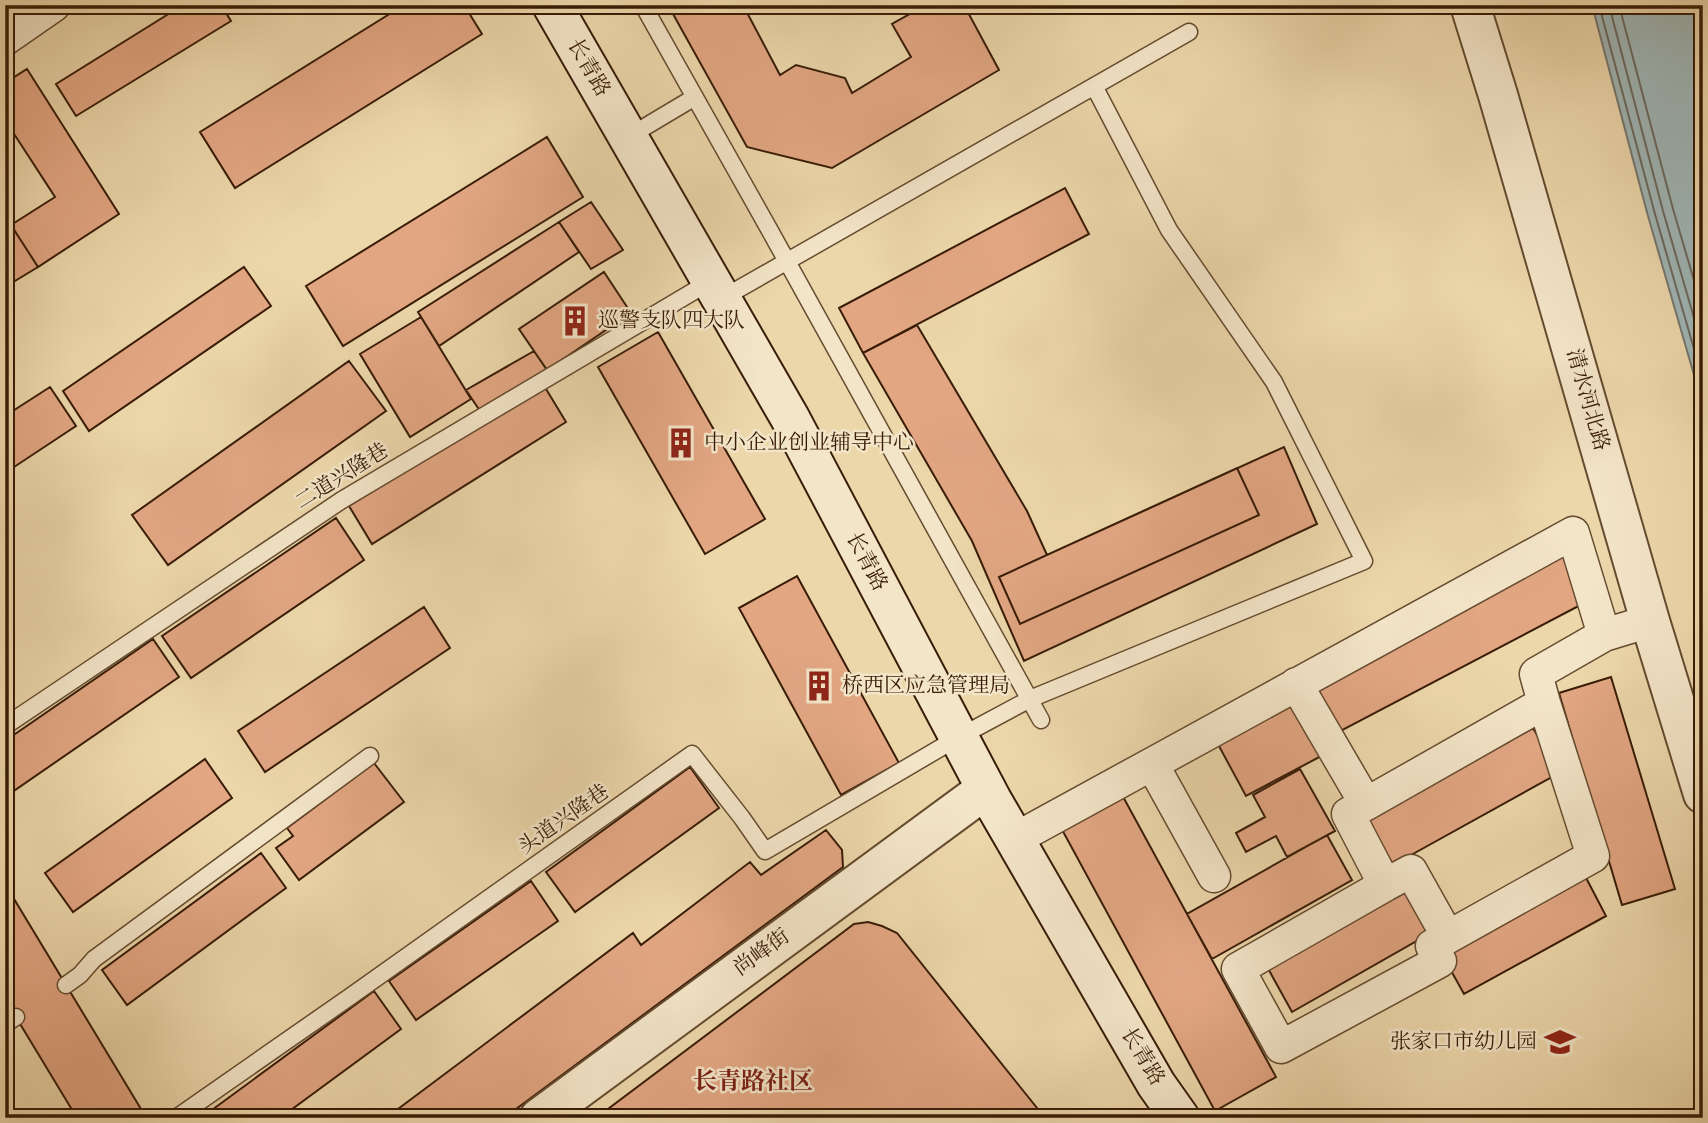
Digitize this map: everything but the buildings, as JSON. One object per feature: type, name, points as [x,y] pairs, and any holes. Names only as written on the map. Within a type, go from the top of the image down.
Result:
[{"type":"street","points":[[5,39],[54,5]]},
{"type":"street","name":"长青路","points":[[552,5],[790,418],[986,789],[1156,1084],[1180,1118]]},
{"type":"street","name":"清水河北路","points":[[1470,5],[1703,794]]},
{"type":"street","points":[[1015,839],[1573,533],[1604,635]]},
{"type":"street","points":[[1448,937],[1411,871],[1238,970],[1280,1047],[1440,961],[1432,946],[1593,856],[1536,674],[1604,635],[1650,621]]},
{"type":"street","points":[[1296,684],[1366,804]]},
{"type":"street","points":[[1385,885],[1348,814],[1544,703]]},
{"type":"street","points":[[1152,764],[1214,876]]},
{"type":"street","name":"尚峰街","points":[[539,1118],[986,789]]},
{"type":"lane","points":[[643,5],[1041,720]]},
{"type":"lane","name":"二道兴隆巷","points":[[5,726],[342,500],[562,368],[716,290],[787,261],[1189,32]]},
{"type":"lane","points":[[958,737],[1030,699],[1364,561],[1274,382],[1169,230],[1094,86]]},
{"type":"lane","points":[[628,137],[695,97]]},
{"type":"lane","name":"头道兴隆巷","points":[[176,1118],[692,754],[765,851],[958,737]]},
{"type":"lane","points":[[66,985],[80,975],[94,959],[370,757]]},
{"type":"water","points":[[1592,5],[1703,5],[1703,406],[1648,216]]},
{"type":"place","name":"巡警支队四大队","points":[[575,321]]},
{"type":"place","name":"中小企业创业辅导中心","points":[[681,443]]},
{"type":"place","name":"桥西区应急管理局","points":[[819,686]]},
{"type":"place","name":"张家口市幼儿园","points":[[1560,1042]]},
{"type":"district","name":"长青路社区","points":[[753,1083]]}]
